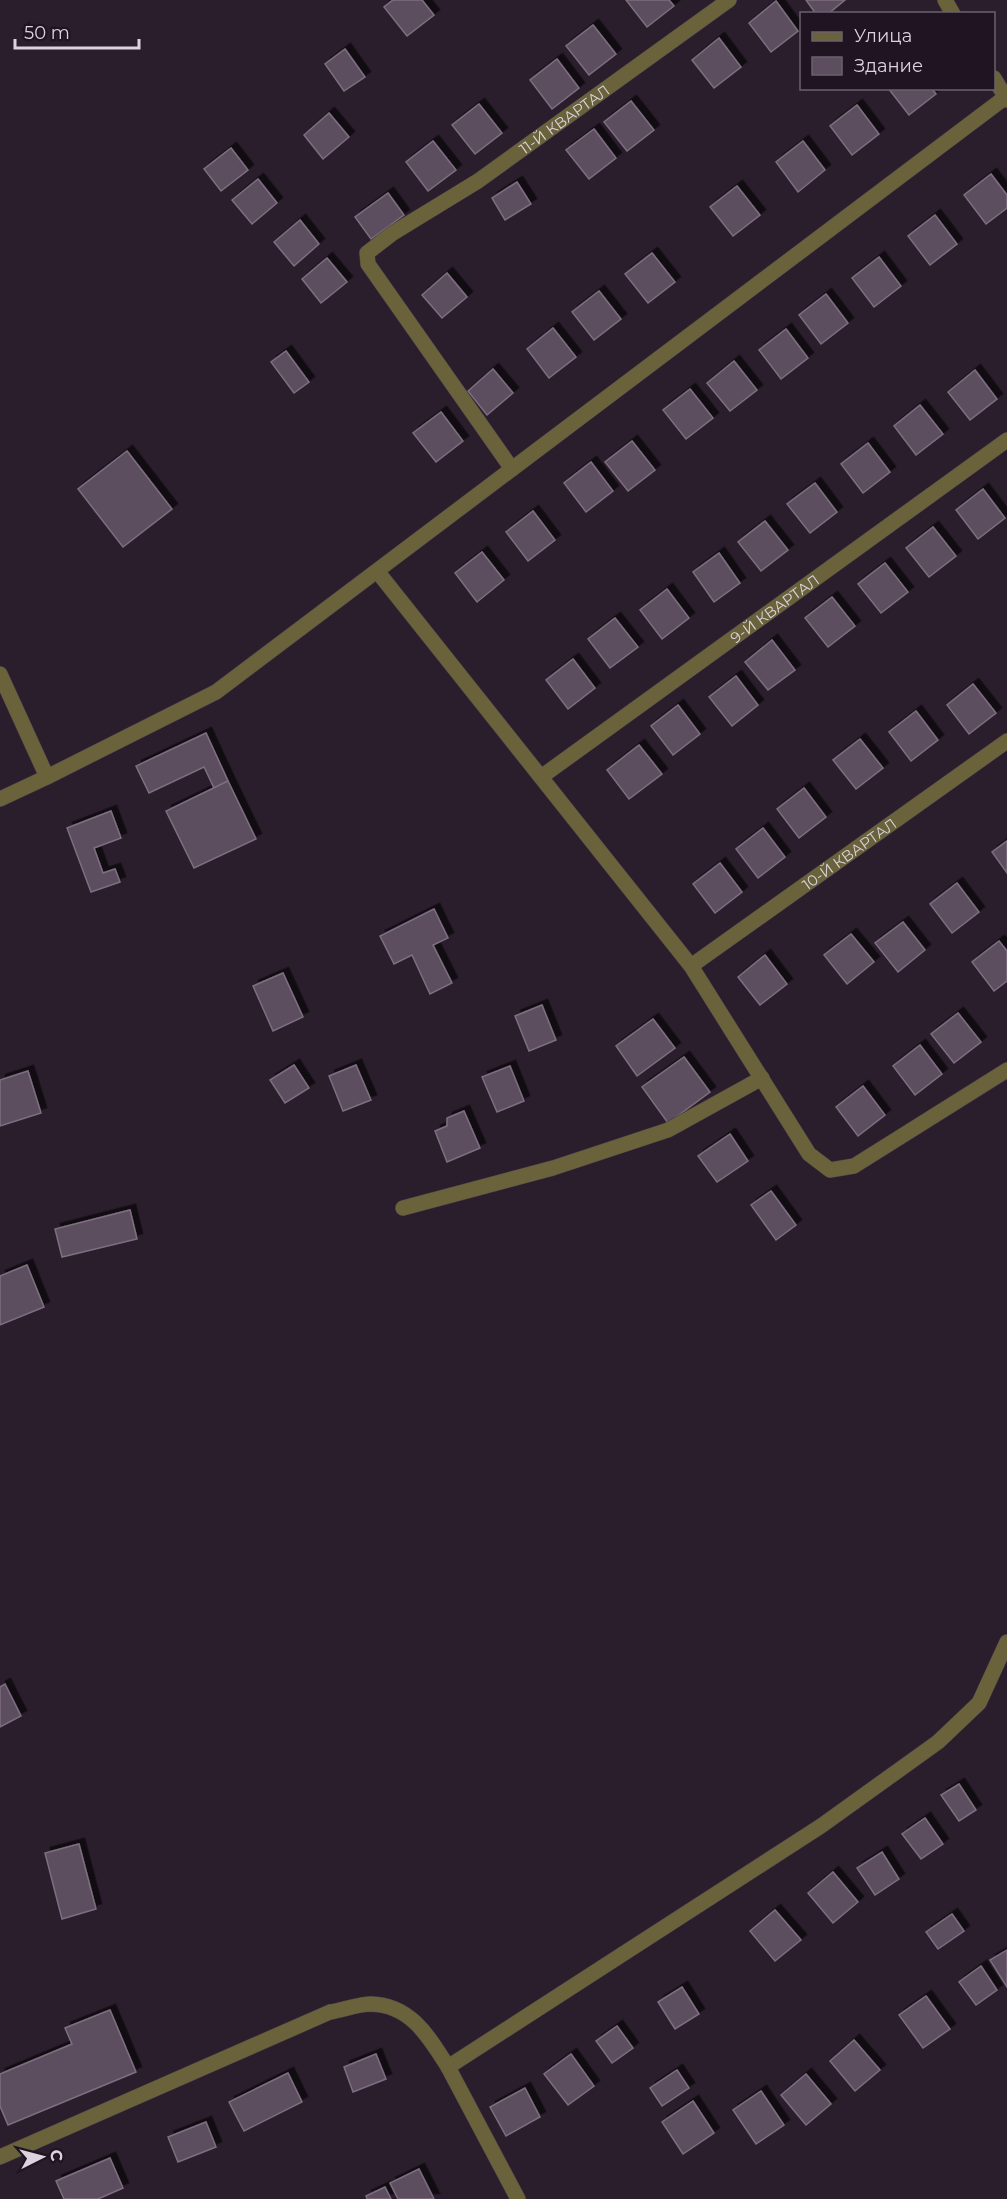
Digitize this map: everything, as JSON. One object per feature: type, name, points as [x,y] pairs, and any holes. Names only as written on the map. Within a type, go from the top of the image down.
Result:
[{"type":"street","name":"11-Й КВАРТАЛ","points":[[512,469],[368,264],[366,253],[393,233],[478,181],[729,0]]},
{"type":"street","points":[[0,799],[216,692],[1006,98],[995,81]]},
{"type":"street","name":"9-Й КВАРТАЛ","points":[[542,777],[1007,440]]},
{"type":"street","points":[[377,571],[691,966],[809,1154],[830,1170],[854,1166],[1007,1070]]},
{"type":"street","points":[[0,674],[47,777]]},
{"type":"street","name":"10-Й КВАРТАЛ","points":[[691,966],[1007,741]]},
{"type":"street","points":[[403,1208],[553,1168],[668,1130],[762,1078]]},
{"type":"street","points":[[448,2067],[821,1826],[938,1742],[979,1703],[1007,1642]]},
{"type":"street","points":[[0,2157],[330,2012],[371,2004],[399,2011],[423,2028],[448,2067],[518,2199]]},
{"type":"building","points":[[393,0],[422,0],[434,15],[407,36],[384,7]]},
{"type":"building","points":[[626,0],[669,0],[674,6],[647,27]]},
{"type":"building","points":[[806,0],[845,0],[830,12],[815,12]]},
{"type":"building","points":[[776,1],[798,31],[771,52],[749,23]]},
{"type":"building","points":[[593,25],[616,54],[589,75],[566,46]]},
{"type":"building","points":[[719,38],[741,67],[714,88],[692,60]]},
{"type":"building","points":[[345,49],[365,77],[344,91],[325,64]]},
{"type":"building","points":[[557,59],[579,88],[552,109],[530,80]]},
{"type":"building","points":[[890,90],[933,90],[936,94],[909,115]]},
{"type":"building","points":[[631,101],[654,130],[627,151],[604,122]]},
{"type":"building","points":[[479,104],[502,133],[475,154],[452,125]]},
{"type":"building","points":[[857,105],[879,134],[852,155],[830,126]]},
{"type":"building","points":[[329,113],[349,137],[323,159],[304,135]]},
{"type":"building","points":[[594,129],[616,158],[589,179],[566,150]]},
{"type":"building","points":[[433,141],[456,170],[428,191],[406,162]]},
{"type":"building","points":[[803,141],[825,170],[798,192],[776,162]]},
{"type":"building","points":[[231,148],[248,170],[221,191],[204,169]]},
{"type":"building","points":[[991,174],[1007,195],[1007,208],[986,224],[964,195]]},
{"type":"building","points":[[258,179],[277,203],[252,224],[232,200]]},
{"type":"building","points":[[517,182],[531,204],[505,220],[492,198]]},
{"type":"building","points":[[737,186],[760,215],[733,236],[710,207]]},
{"type":"building","points":[[388,193],[404,215],[371,239],[355,217]]},
{"type":"building","points":[[935,215],[957,244],[930,265],[908,236]]},
{"type":"building","points":[[300,220],[319,244],[294,266],[274,242]]},
{"type":"building","points":[[652,253],[675,282],[648,303],[625,274]]},
{"type":"building","points":[[879,257],[901,286],[874,307],[852,278]]},
{"type":"building","points":[[327,258],[347,282],[321,303],[302,279]]},
{"type":"building","points":[[447,273],[467,297],[442,318],[422,295]]},
{"type":"building","points":[[599,291],[621,319],[594,340],[572,312]]},
{"type":"building","points":[[826,294],[848,323],[821,344],[799,315]]},
{"type":"building","points":[[553,328],[576,357],[549,378],[527,349]]},
{"type":"building","points":[[786,329],[808,358],[781,379],[759,350]]},
{"type":"building","points":[[286,351],[309,382],[294,393],[271,362]]},
{"type":"building","points":[[734,361],[757,390],[730,411],[707,383]]},
{"type":"building","points":[[493,369],[513,393],[487,415],[468,391]]},
{"type":"building","points":[[975,370],[997,399],[970,420],[948,392]]},
{"type":"building","points":[[690,389],[713,418],[686,439],[663,410]]},
{"type":"building","points":[[920,405],[943,434],[916,455],[894,426]]},
{"type":"building","points":[[441,412],[463,441],[436,462],[413,433]]},
{"type":"building","points":[[632,441],[655,470],[628,491],[605,462]]},
{"type":"building","points":[[868,443],[890,472],[863,493],[841,464]]},
{"type":"building","points":[[127,451],[172,509],[123,547],[78,489]]},
{"type":"building","points":[[591,462],[613,491],[586,512],[564,483]]},
{"type":"building","points":[[815,483],[837,512],[810,533],[787,504]]},
{"type":"building","points":[[983,489],[1005,518],[978,539],[956,510]]},
{"type":"building","points":[[533,511],[555,540],[528,561],[506,532]]},
{"type":"building","points":[[765,521],[788,550],[761,571],[738,542]]},
{"type":"building","points":[[933,527],[956,556],[929,577],[906,548]]},
{"type":"building","points":[[482,552],[504,580],[477,602],[455,573]]},
{"type":"building","points":[[719,553],[740,583],[714,602],[693,572]]},
{"type":"building","points":[[885,563],[908,592],[881,613],[858,584]]},
{"type":"building","points":[[667,589],[689,618],[662,639],[640,610]]},
{"type":"building","points":[[832,597],[855,626],[828,647],[805,618]]},
{"type":"building","points":[[615,618],[638,647],[610,668],[588,639]]},
{"type":"building","points":[[772,640],[795,670],[768,690],[745,662]]},
{"type":"building","points":[[573,659],[595,688],[568,709],[546,680]]},
{"type":"building","points":[[736,676],[758,705],[732,726],[709,697]]},
{"type":"building","points":[[973,684],[996,713],[969,734],[947,705]]},
{"type":"building","points":[[678,705],[700,734],[673,755],[651,726]]},
{"type":"building","points":[[916,711],[938,740],[911,761],[889,732]]},
{"type":"building","points":[[206,733],[228,781],[214,788],[204,767],[149,793],[136,766]]},
{"type":"building","points":[[860,739],[883,768],[856,789],[833,760]]},
{"type":"building","points":[[639,745],[662,774],[629,799],[607,770]]},
{"type":"building","points":[[228,781],[256,839],[194,868],[166,811]]},
{"type":"building","points":[[804,788],[826,817],[799,838],[777,809]]},
{"type":"building","points":[[111,811],[121,838],[94,848],[103,873],[115,869],[120,882],[91,892],[67,828]]},
{"type":"building","points":[[763,828],[785,857],[758,878],[736,849]]},
{"type":"building","points":[[1007,841],[1007,873],[992,852]]},
{"type":"building","points":[[720,863],[742,892],[715,913],[693,884]]},
{"type":"building","points":[[957,883],[979,912],[952,933],[930,904]]},
{"type":"building","points":[[434,909],[448,938],[433,945],[452,983],[430,994],[412,955],[394,964],[380,936]]},
{"type":"building","points":[[903,922],[925,950],[898,972],[875,943]]},
{"type":"building","points":[[851,934],[874,962],[847,984],[824,955]]},
{"type":"building","points":[[999,941],[1007,951],[1007,981],[994,991],[972,962]]},
{"type":"building","points":[[765,955],[787,984],[760,1005],[738,977]]},
{"type":"building","points":[[283,973],[303,1017],[273,1031],[253,986]]},
{"type":"building","points":[[542,1005],[556,1040],[529,1051],[515,1016]]},
{"type":"building","points":[[958,1013],[981,1042],[954,1063],[931,1034]]},
{"type":"building","points":[[653,1019],[675,1048],[637,1076],[616,1046]]},
{"type":"building","points":[[920,1045],[942,1074],[915,1095],[893,1066]]},
{"type":"building","points":[[684,1057],[710,1092],[668,1123],[642,1087]]},
{"type":"building","points":[[294,1065],[309,1088],[285,1103],[270,1080]]},
{"type":"building","points":[[356,1065],[371,1100],[343,1111],[329,1076]]},
{"type":"building","points":[[510,1066],[524,1101],[497,1112],[482,1077]]},
{"type":"building","points":[[28,1071],[41,1113],[0,1126],[0,1080]]},
{"type":"building","points":[[863,1086],[885,1115],[858,1136],[836,1107]]},
{"type":"building","points":[[464,1111],[480,1148],[447,1162],[435,1131],[447,1126],[447,1118]]},
{"type":"building","points":[[730,1134],[748,1161],[717,1182],[698,1156]]},
{"type":"building","points":[[771,1191],[796,1225],[776,1240],[751,1205]]},
{"type":"building","points":[[130,1210],[137,1239],[62,1257],[55,1229]]},
{"type":"building","points":[[27,1265],[44,1307],[0,1325],[0,1276]]},
{"type":"building","points":[[5,1684],[21,1716],[0,1727],[0,1687]]},
{"type":"building","points":[[959,1784],[976,1810],[959,1821],[941,1795]]},
{"type":"building","points":[[925,1818],[943,1844],[921,1859],[902,1834]]},
{"type":"building","points":[[79,1844],[96,1909],[62,1919],[45,1853]]},
{"type":"building","points":[[882,1852],[899,1879],[875,1895],[857,1868]]},
{"type":"building","points":[[833,1872],[858,1902],[833,1923],[808,1893]]},
{"type":"building","points":[[775,1910],[801,1940],[775,1961],[750,1931]]},
{"type":"building","points":[[952,1914],[964,1931],[938,1949],[926,1932]]},
{"type":"building","points":[[1007,1950],[1007,1987],[990,1960]]},
{"type":"building","points":[[981,1966],[997,1990],[976,2005],[959,1982]]},
{"type":"building","points":[[682,1987],[699,2014],[675,2029],[658,2002]]},
{"type":"building","points":[[926,1996],[950,2029],[923,2048],[899,2015]]},
{"type":"building","points":[[110,2010],[136,2072],[8,2125],[0,2106],[0,2074],[72,2044],[65,2028]]},
{"type":"building","points":[[617,2026],[633,2048],[612,2063],[596,2041]]},
{"type":"building","points":[[854,2040],[880,2070],[855,2091],[830,2061]]},
{"type":"building","points":[[376,2054],[386,2079],[353,2092],[344,2067]]},
{"type":"building","points":[[571,2054],[594,2086],[568,2105],[544,2074]]},
{"type":"building","points":[[677,2070],[689,2088],[662,2106],[650,2088]]},
{"type":"building","points":[[288,2073],[302,2102],[244,2131],[229,2102]]},
{"type":"building","points":[[806,2074],[831,2104],[806,2125],[781,2095]]},
{"type":"building","points":[[525,2088],[540,2117],[506,2136],[490,2107]]},
{"type":"building","points":[[761,2091],[784,2125],[756,2144],[733,2110]]},
{"type":"building","points":[[693,2101],[714,2133],[683,2154],[662,2122]]},
{"type":"building","points":[[206,2122],[216,2147],[178,2162],[168,2137]]},
{"type":"building","points":[[110,2158],[123,2188],[98,2199],[64,2199],[56,2181]]},
{"type":"building","points":[[419,2169],[434,2199],[398,2199],[390,2183]]},
{"type":"building","points":[[385,2187],[391,2199],[367,2199],[366,2196]]}]
